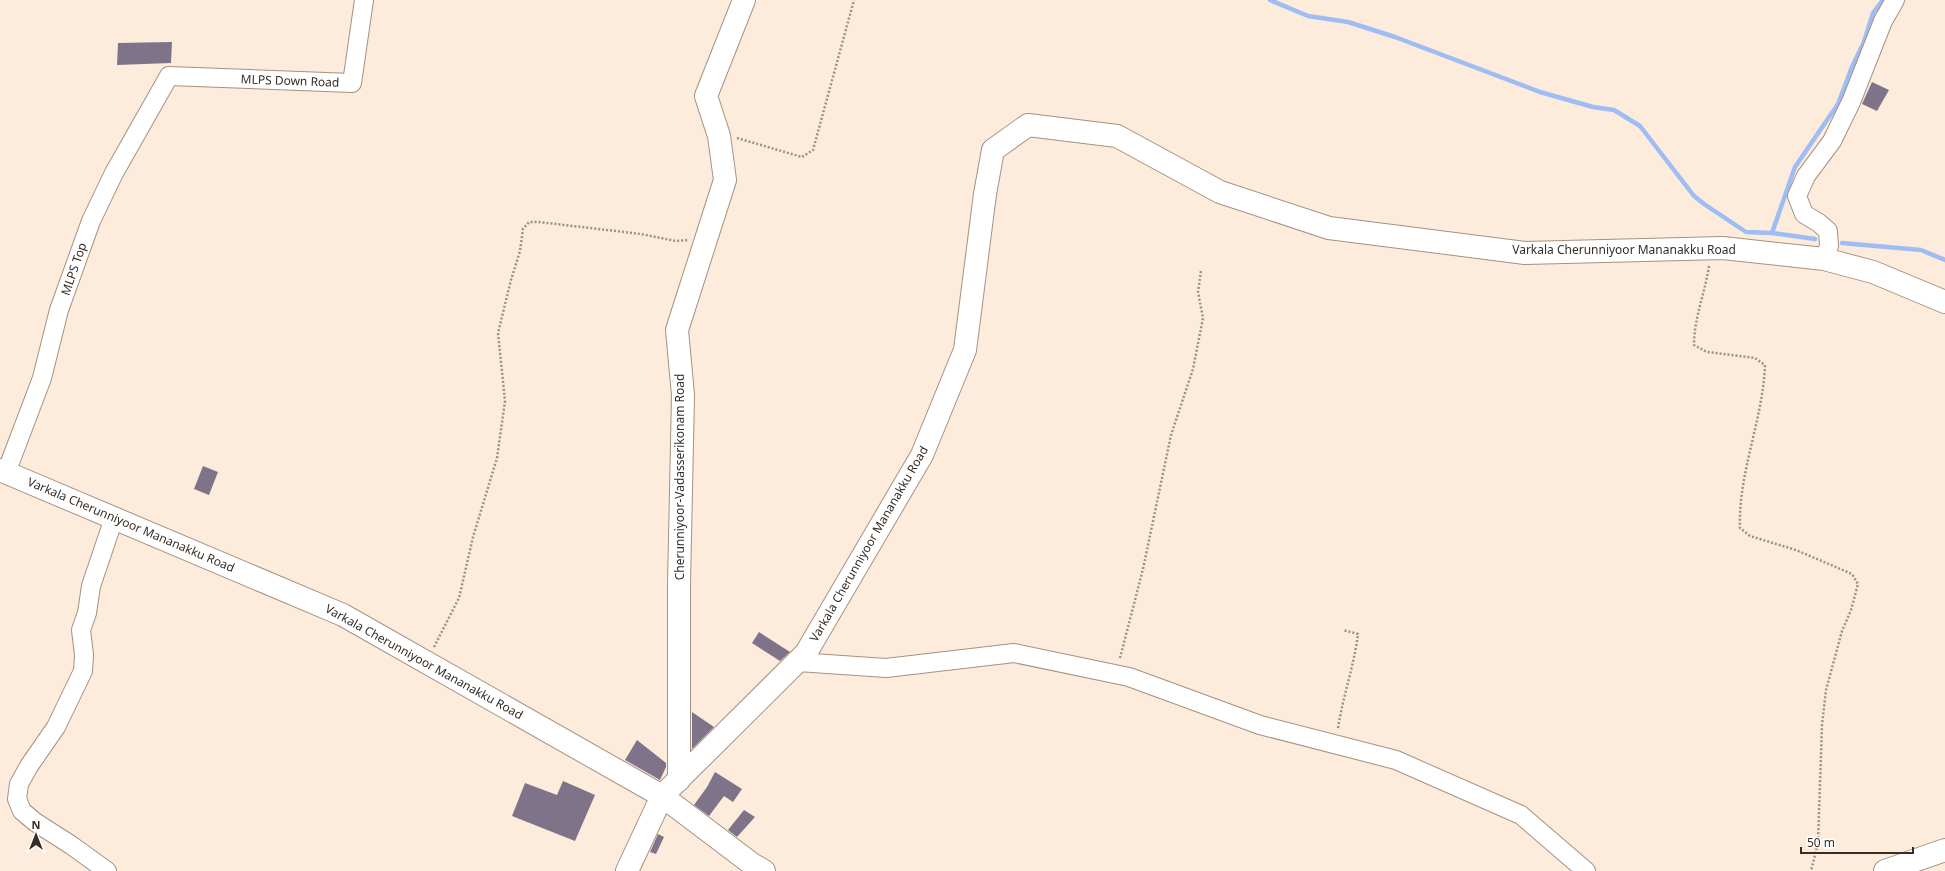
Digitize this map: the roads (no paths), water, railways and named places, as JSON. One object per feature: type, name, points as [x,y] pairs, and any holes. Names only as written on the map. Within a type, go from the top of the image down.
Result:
[{"type":"main road","name":"Cherunniyoor-Vadasserikonam Road","points":[[679,780],[679,585],[683,395],[677,330],[725,180],[719,136],[706,96],[744,0]]},
{"type":"main road","name":"Varkala Cherunniyoor Mananakku Road","points":[[662,796],[806,653],[922,455],[965,350],[985,194],[993,150],[1028,125],[1117,136],[1220,192],[1329,228],[1525,253],[1712,248],[1824,259],[1873,272],[1945,302]]},
{"type":"main road","name":"Varkala Cherunniyoor Mananakku Road","points":[[3,472],[343,615],[662,796],[752,864],[764,871]]},
{"type":"main road","points":[[628,871],[662,796]]},
{"type":"main road","points":[[1885,871],[1945,850]]},
{"type":"street","name":"MLPS Down Road","points":[[169,76],[352,83],[364,0]]},
{"type":"street","points":[[1824,259],[1829,246],[1828,231],[1819,223],[1804,214],[1797,196],[1806,176],[1832,141],[1851,102],[1883,21],[1895,0]]},
{"type":"street","name":"MLPS Top","points":[[3,472],[42,378],[59,310],[91,221],[114,173],[169,76]]},
{"type":"street","points":[[107,871],[71,844],[35,822],[22,811],[16,799],[19,784],[29,766],[56,727],[83,671],[84,655],[81,630],[87,613],[91,586],[114,518]]},
{"type":"street","points":[[798,662],[886,668],[1014,653],[1129,677],[1260,725],[1396,760],[1521,815],[1586,871]]},
{"type":"waterway","points":[[1270,0],[1308,16],[1348,22],[1395,37],[1540,92],[1593,107],[1614,110],[1640,126],[1694,196],[1704,204],[1746,232],[1772,233],[1795,167],[1838,104],[1852,67],[1864,42],[1873,13],[1883,0]]},
{"type":"waterway","points":[[1772,233],[1815,239]]},
{"type":"waterway","points":[[1842,243],[1921,250],[1945,260]]}]
